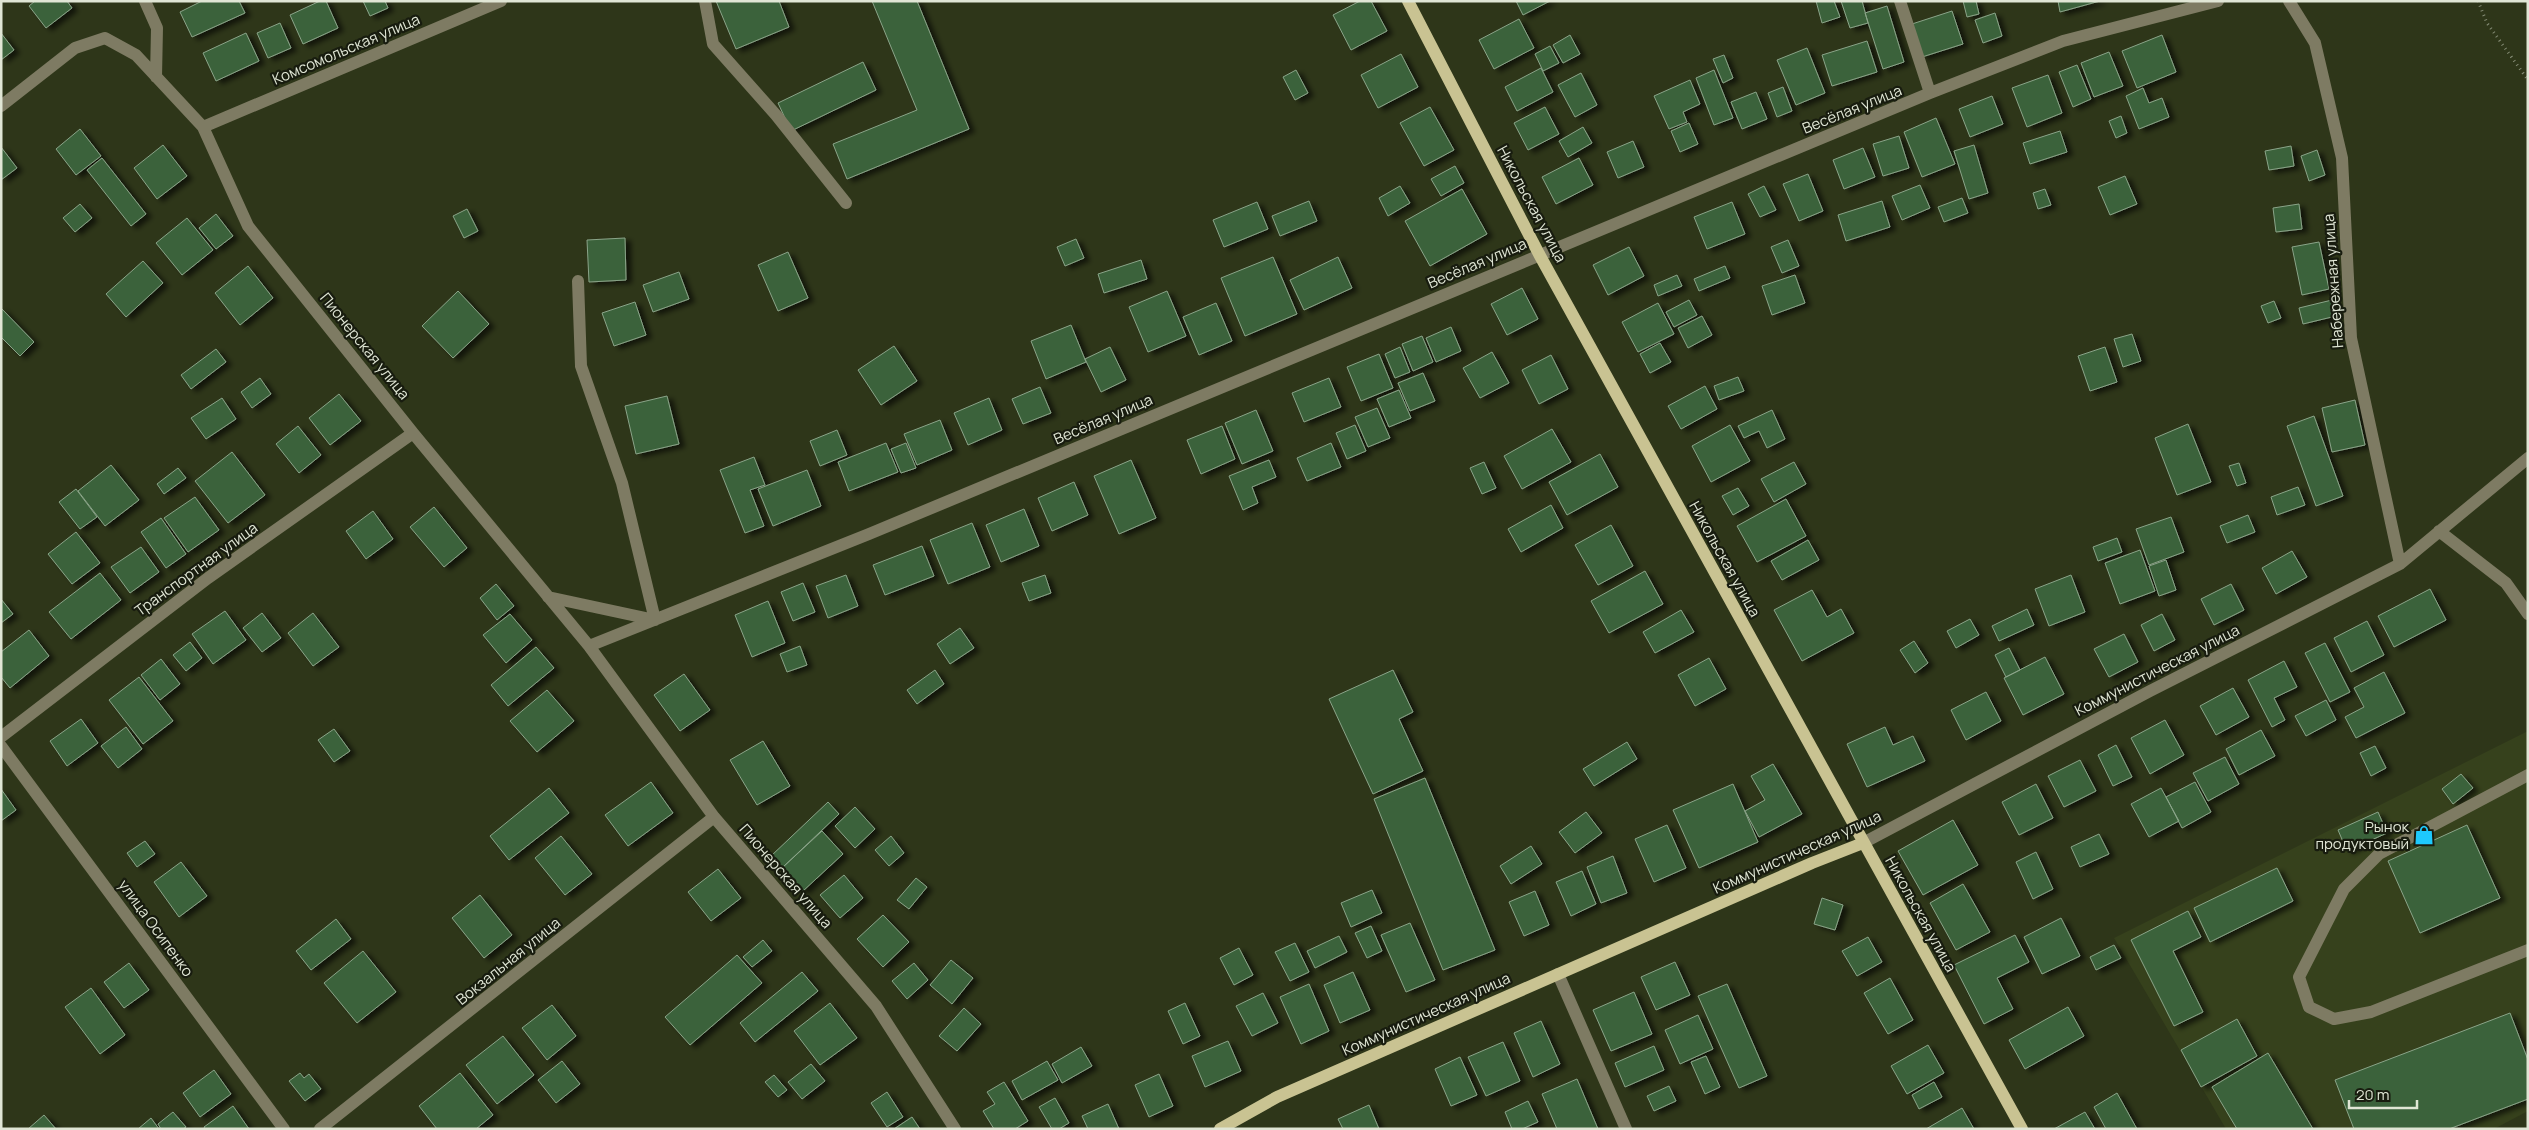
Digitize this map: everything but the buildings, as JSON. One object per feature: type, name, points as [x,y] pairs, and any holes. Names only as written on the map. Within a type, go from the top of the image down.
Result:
[{"type":"main road","name":"Никольская улица","points":[[1408,1],[1539,254],[2022,1129]]},
{"type":"main road","name":"Коммунистическая улица","points":[[1220,1129],[1277,1097],[1812,863],[1863,843]]},
{"type":"street","points":[[145,1],[157,28],[156,77]]},
{"type":"street","name":"Комсомольская улица","points":[[203,127],[501,1]]},
{"type":"street","points":[[705,1],[713,44],[776,114],[846,203]]},
{"type":"street","points":[[1900,1],[1930,93]]},
{"type":"street","name":"Весёлая улица","points":[[654,620],[869,534],[1539,254],[2063,40],[2218,1]]},
{"type":"street","name":"Набережная улица","points":[[2289,1],[2315,43],[2342,158],[2351,338],[2400,564]]},
{"type":"street","name":"Пионерская улица","points":[[1,106],[75,48],[105,38],[136,55],[203,127],[248,226],[413,433],[589,646],[714,817],[876,1006],[955,1129]]},
{"type":"street","points":[[578,281],[582,366],[622,483],[654,620]]},
{"type":"street","name":"Транспортная улица","points":[[1,737],[208,578],[413,433]]},
{"type":"street","name":"Коммунистическая улица","points":[[1863,843],[2150,691],[2400,564],[2528,458]]},
{"type":"street","points":[[2439,531],[2506,583],[2528,614]]},
{"type":"street","points":[[548,596],[654,620]]},
{"type":"street","points":[[589,646],[654,620]]},
{"type":"street","name":"улица Осипенко","points":[[1,746],[284,1129]]},
{"type":"street","points":[[2528,775],[2379,854],[2344,889],[2299,977],[2309,1007],[2334,1019],[2371,1012],[2528,950]]},
{"type":"street","name":"Вокзальная улица","points":[[320,1129],[714,817]]},
{"type":"street","points":[[1558,974],[1626,1129]]},
{"type":"path","points":[[2478,1],[2488,23],[2528,80]]},
{"type":"shaded area","name":"Рынок продуктовый","points":[[2528,731],[2528,1111],[2494,1129],[2226,1129],[2114,938]]},
{"type":"place","name":"Рынок продуктовый","points":[[2424,835]]}]
